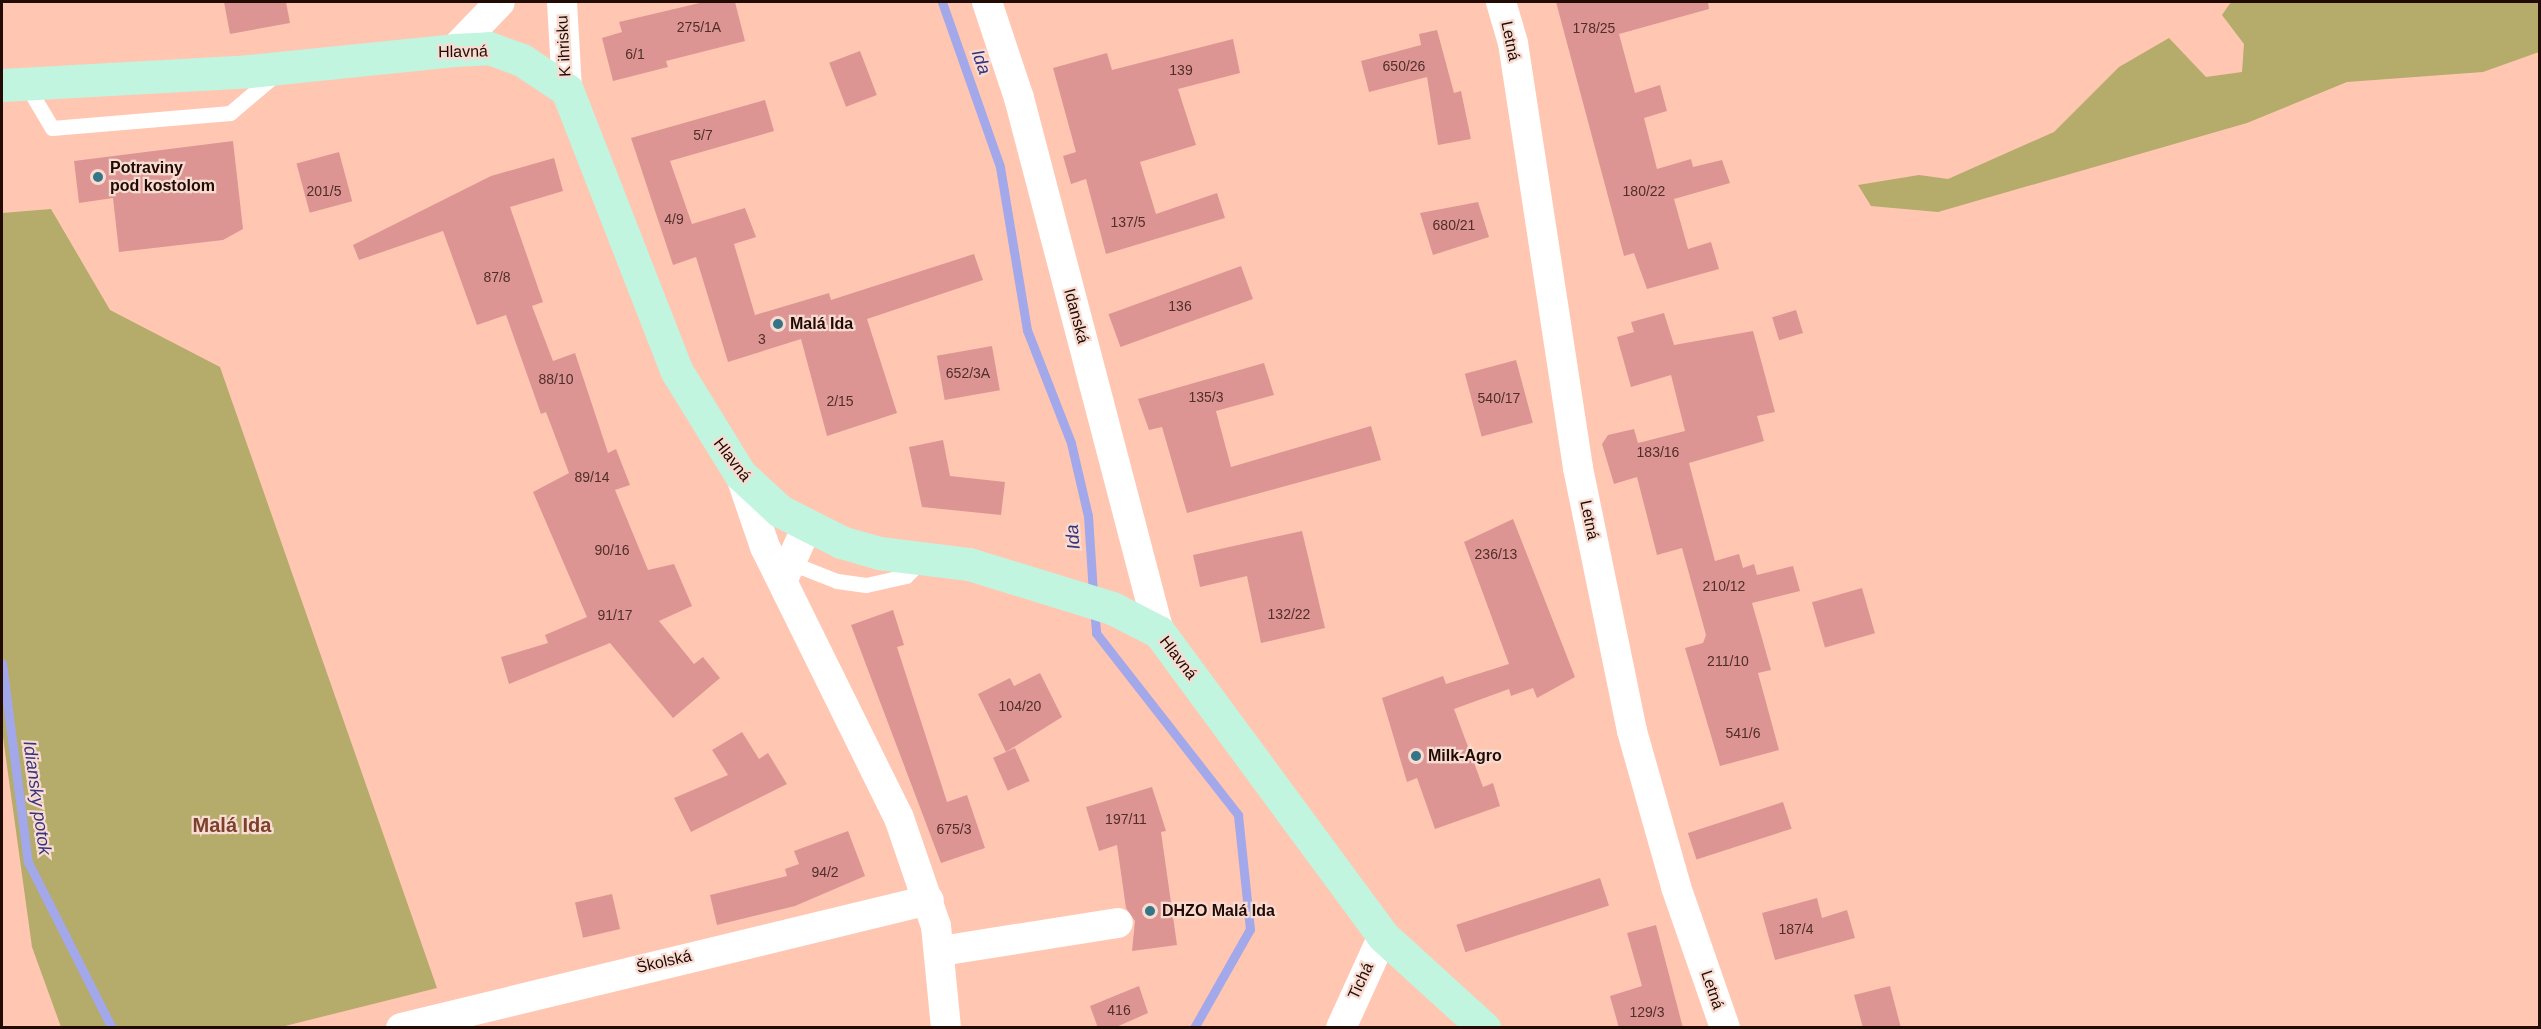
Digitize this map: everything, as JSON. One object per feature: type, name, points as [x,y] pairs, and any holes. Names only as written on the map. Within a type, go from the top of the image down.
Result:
[{"type":"main road","name":"Hlavná","points":[[14,86],[283,68],[489,48],[522,60],[567,90],[676,370],[740,474],[806,529],[879,553],[969,564],[1112,608],[1159,633],[1383,936],[1484,1028]]},
{"type":"street","points":[[454,50],[500,2]]},
{"type":"street","name":"K ihrisku","points":[[562,2],[567,90]]},
{"type":"street","name":"Idanská","points":[[987,2],[1019,98],[1159,633]]},
{"type":"street","name":"Letná","points":[[1501,2],[1512,43],[1578,468],[1632,731],[1676,887],[1725,1028]]},
{"type":"street","points":[[740,474],[765,547],[787,570],[879,769],[929,900],[941,951],[946,1028]]},
{"type":"street","points":[[787,570],[806,529]]},
{"type":"street","name":"Školská","points":[[401,1028],[929,900]]},
{"type":"street","points":[[941,951],[1118,923]]},
{"type":"street","name":"Tichá","points":[[1341,1028],[1383,936]]},
{"type":"lane","points":[[14,86],[52,128],[74,127],[230,113],[283,68]]},
{"type":"lane","points":[[787,570],[866,585],[906,576],[922,560]]},
{"type":"shaded area","points":[[2231,2],[2539,2],[2539,52],[2483,72],[2347,82],[2247,123],[1938,212],[1871,206],[1858,185],[1919,175],[1948,179],[2054,132],[2119,67],[2169,38],[2206,77],[2242,72],[2244,44],[2222,15]]},
{"type":"shaded area","points":[[51,209],[110,310],[220,367],[437,988],[281,1027],[61,1027],[32,947],[2,730],[2,213]]},
{"type":"building","points":[[224,2],[286,2],[290,23],[230,34]]},
{"type":"building","points":[[704,2],[735,2],[745,41],[666,61],[668,67],[613,81],[602,38],[622,32],[619,22]]},
{"type":"building","points":[[1556,2],[1708,2],[1709,9],[1619,34],[1635,93],[1660,85],[1667,111],[1644,118],[1657,169],[1691,159],[1693,167],[1722,160],[1730,183],[1674,199],[1688,249],[1711,242],[1719,269],[1647,289],[1634,253],[1624,256]]},
{"type":"building","points":[[1437,30],[1454,93],[1461,91],[1471,139],[1438,145],[1427,77],[1369,92],[1361,61],[1421,45],[1419,34]]},
{"type":"building","points":[[1233,39],[1240,73],[1178,89],[1196,145],[1140,162],[1156,214],[1217,193],[1225,218],[1106,254],[1086,179],[1071,184],[1063,156],[1076,152],[1053,68],[1107,53],[1112,70]]},
{"type":"building","points":[[860,51],[877,95],[846,107],[829,63]]},
{"type":"building","points":[[765,100],[774,131],[670,161],[692,224],[745,208],[756,237],[734,244],[755,315],[829,293],[831,300],[974,254],[983,280],[867,319],[897,413],[827,436],[801,339],[728,362],[696,257],[673,265],[631,138]]},
{"type":"building","points":[[233,141],[243,229],[223,240],[119,252],[113,198],[79,203],[74,161]]},
{"type":"building","points":[[339,152],[352,201],[310,213],[296,163]]},
{"type":"building","points":[[554,158],[563,191],[510,207],[543,302],[532,306],[553,361],[575,353],[608,453],[616,449],[630,485],[615,490],[648,570],[674,564],[692,606],[659,621],[694,664],[703,657],[720,678],[673,718],[610,643],[509,684],[501,657],[548,643],[545,635],[587,617],[533,492],[569,473],[546,412],[541,414],[506,315],[477,325],[443,231],[359,260],[353,245],[491,176]]},
{"type":"building","points":[[1478,202],[1489,237],[1433,255],[1420,213]]},
{"type":"building","points":[[1241,266],[1253,299],[1120,347],[1109,314]]},
{"type":"building","points":[[1796,310],[1803,333],[1779,340],[1772,317]]},
{"type":"building","points":[[1664,313],[1674,345],[1753,331],[1775,412],[1757,416],[1764,441],[1689,463],[1715,561],[1739,554],[1743,568],[1754,564],[1757,575],[1793,566],[1800,591],[1752,603],[1771,670],[1758,673],[1779,750],[1720,766],[1685,648],[1703,643],[1706,635],[1682,548],[1657,555],[1637,477],[1614,484],[1602,444],[1608,435],[1634,429],[1638,443],[1685,431],[1671,375],[1631,387],[1617,337],[1634,332],[1631,322]]},
{"type":"building","points":[[992,346],[1000,390],[945,400],[937,356]]},
{"type":"building","points":[[1516,360],[1533,423],[1482,437],[1465,374]]},
{"type":"building","points":[[1264,363],[1274,395],[1216,411],[1231,467],[1371,426],[1381,460],[1187,513],[1162,427],[1149,430],[1138,399]]},
{"type":"building","points":[[943,440],[950,476],[1005,482],[1001,515],[922,507],[909,447]]},
{"type":"building","points":[[1513,519],[1575,677],[1537,698],[1533,688],[1511,696],[1509,689],[1454,709],[1483,787],[1493,783],[1500,806],[1435,829],[1417,778],[1407,782],[1382,698],[1443,676],[1446,684],[1509,664],[1464,542]]},
{"type":"building","points":[[1302,531],[1325,628],[1261,643],[1247,576],[1200,587],[1193,555]]},
{"type":"building","points":[[1862,588],[1875,633],[1825,648],[1812,602]]},
{"type":"building","points":[[893,610],[904,645],[897,647],[947,802],[967,795],[985,848],[941,863],[851,625]]},
{"type":"building","points":[[1040,673],[1062,717],[1006,752],[978,694],[1010,678],[1014,686]]},
{"type":"building","points":[[742,732],[759,759],[768,753],[787,784],[691,832],[674,798],[728,775],[712,750]]},
{"type":"building","points":[[1015,748],[1030,781],[1008,791],[993,758]]},
{"type":"building","points":[[1152,787],[1166,831],[1161,832],[1177,945],[1132,951],[1135,921],[1126,908],[1117,845],[1099,851],[1086,807]]},
{"type":"building","points":[[1783,802],[1792,829],[1697,860],[1688,833]]},
{"type":"building","points":[[848,831],[865,876],[795,906],[717,925],[710,895],[787,876],[785,869],[799,864],[794,851]]},
{"type":"building","points":[[1600,878],[1609,906],[1465,952],[1456,925]]},
{"type":"building","points":[[612,894],[620,929],[583,938],[575,903]]},
{"type":"building","points":[[1817,898],[1822,918],[1847,910],[1855,938],[1775,960],[1762,913]]},
{"type":"building","points":[[1656,925],[1683,1028],[1619,1028],[1610,996],[1642,986],[1627,933]]},
{"type":"building","points":[[1139,986],[1148,1013],[1114,1028],[1098,1028],[1090,1006]]},
{"type":"building","points":[[1890,986],[1901,1028],[1863,1028],[1854,995]]},
{"type":"waterway","name":"Ida","points":[[942,2],[1000,167],[1027,330],[1071,443],[1088,516],[1093,594]]},
{"type":"waterway","name":"Ida","points":[[1094,608],[1096,633],[1238,815],[1250,929],[1194,1028]]},
{"type":"waterway","name":"Idiansky potok","points":[[2,663],[28,862],[112,1028]]},
{"type":"place","name":"Potraviny pod kostolom","points":[[98,177]]},
{"type":"place","name":"Malá Ida","points":[[778,324]]},
{"type":"place","name":"Milk-Agro","points":[[1416,756]]},
{"type":"place","name":"DHZO Malá Ida","points":[[1150,911]]},
{"type":"district","name":"Malá Ida","points":[[232,825]]}]
